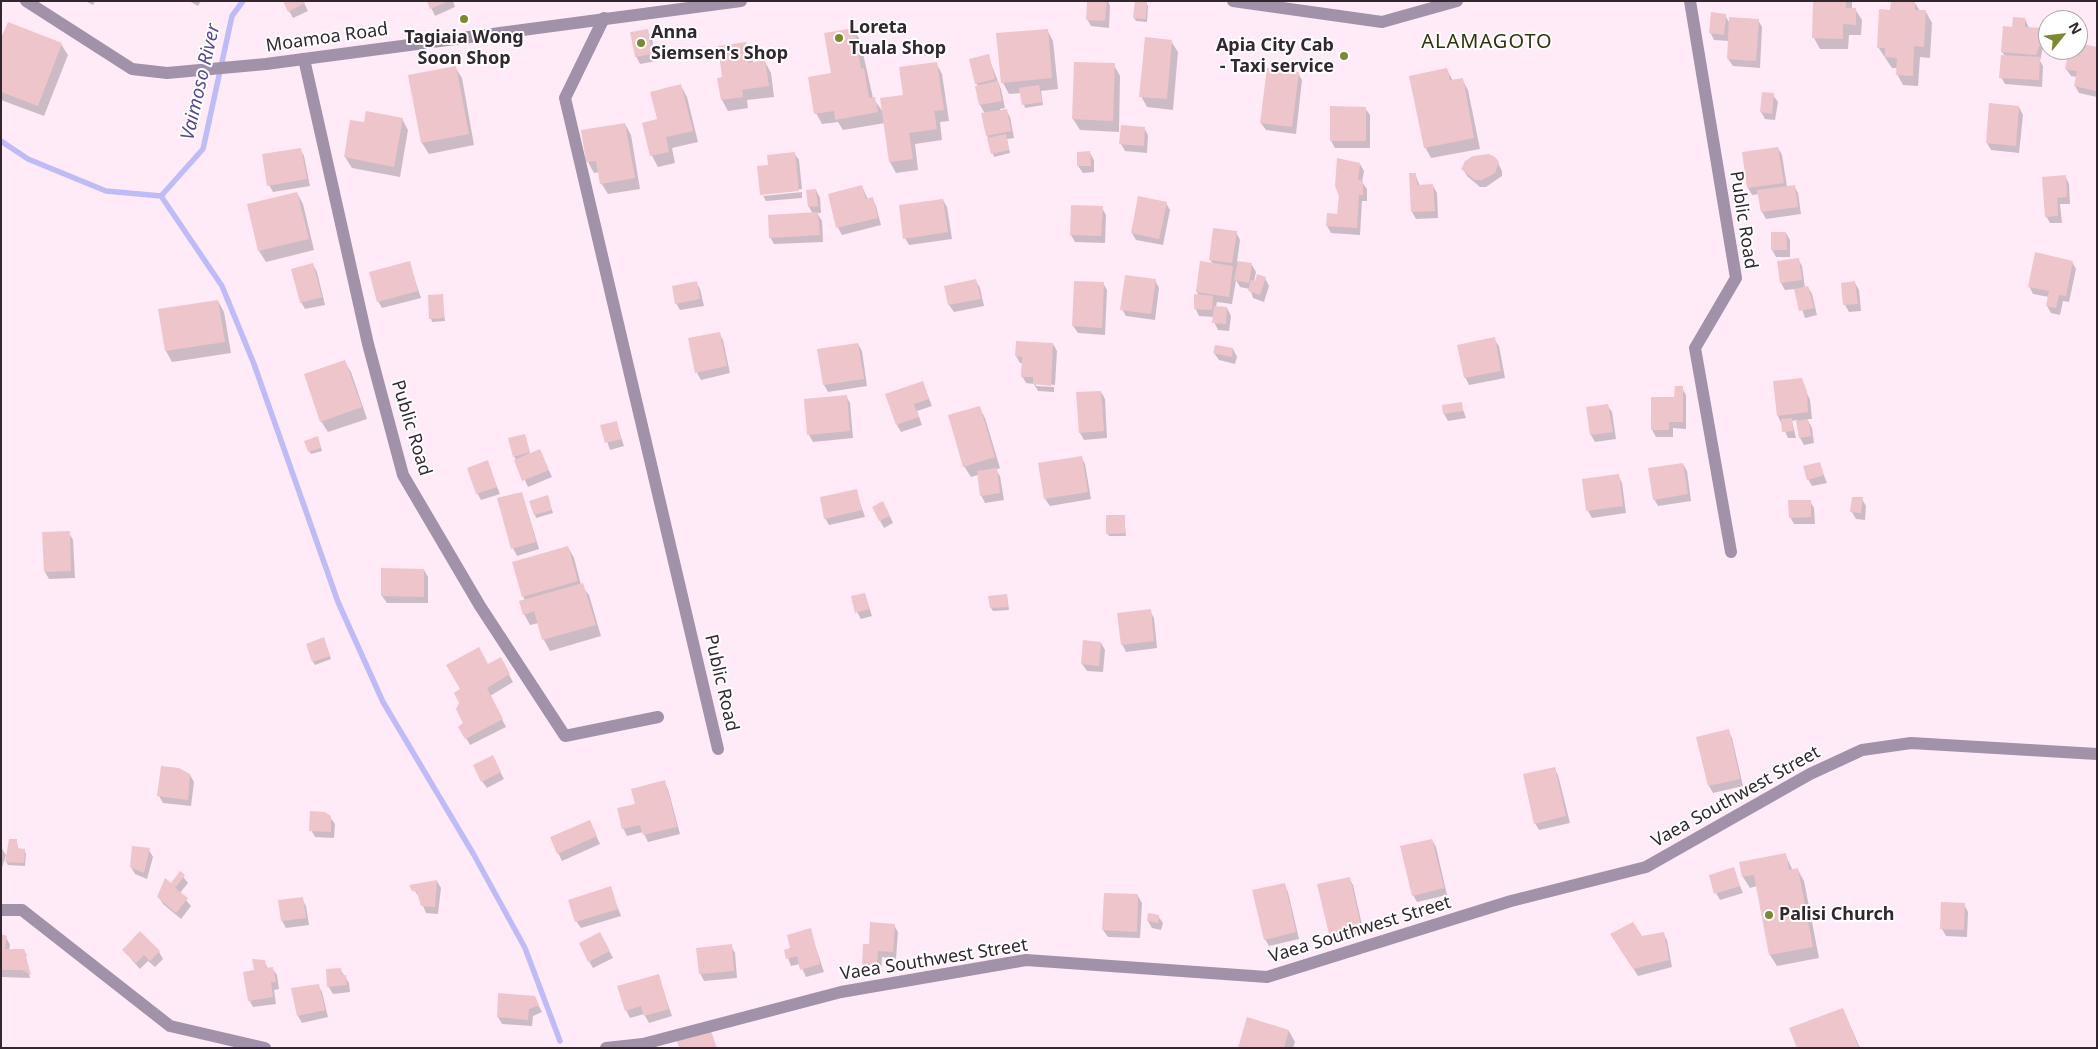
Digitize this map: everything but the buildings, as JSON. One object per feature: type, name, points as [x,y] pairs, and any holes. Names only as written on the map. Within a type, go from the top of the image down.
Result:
[{"type":"street","name":"Moamoa Road","points":[[26,1],[132,69],[167,73],[266,64],[741,1]]},
{"type":"street","points":[[1233,1],[1382,22],[1440,8],[1457,1]]},
{"type":"street","name":"Public Road","points":[[1690,1],[1736,278],[1695,348],[1731,552]]},
{"type":"street","name":"Public Road","points":[[604,18],[565,98],[718,749]]},
{"type":"street","name":"Public Road","points":[[304,59],[368,344],[403,475],[480,606],[565,736],[658,717]]},
{"type":"street","name":"Vaea Southwest Street","points":[[606,1048],[643,1044],[841,992],[1026,960],[1267,977],[1511,901],[1646,867],[1810,774],[1862,750],[1911,743],[2097,754]]},
{"type":"street","points":[[1,910],[22,910],[170,1026],[265,1048]]},
{"type":"waterway","name":"Vaimoso River","points":[[1,141],[28,159],[106,191],[161,196],[203,149],[232,16],[243,1]]},
{"type":"waterway","points":[[161,196],[222,286],[254,364],[338,602],[383,702],[474,855],[525,948],[560,1041]]},
{"type":"place","name":"Tagiaia Wong Soon Shop","points":[[464,19]]},
{"type":"place","name":"Loreta Tuala Shop","points":[[839,38]]},
{"type":"place","name":"Anna Siemsen's Shop","points":[[641,43]]},
{"type":"place","name":"Apia City Cab - Taxi service","points":[[1344,56]]},
{"type":"place","name":"Palisi Church","points":[[1769,915]]},
{"type":"district","name":"ALAMAGOTO","points":[[1487,42]]}]
